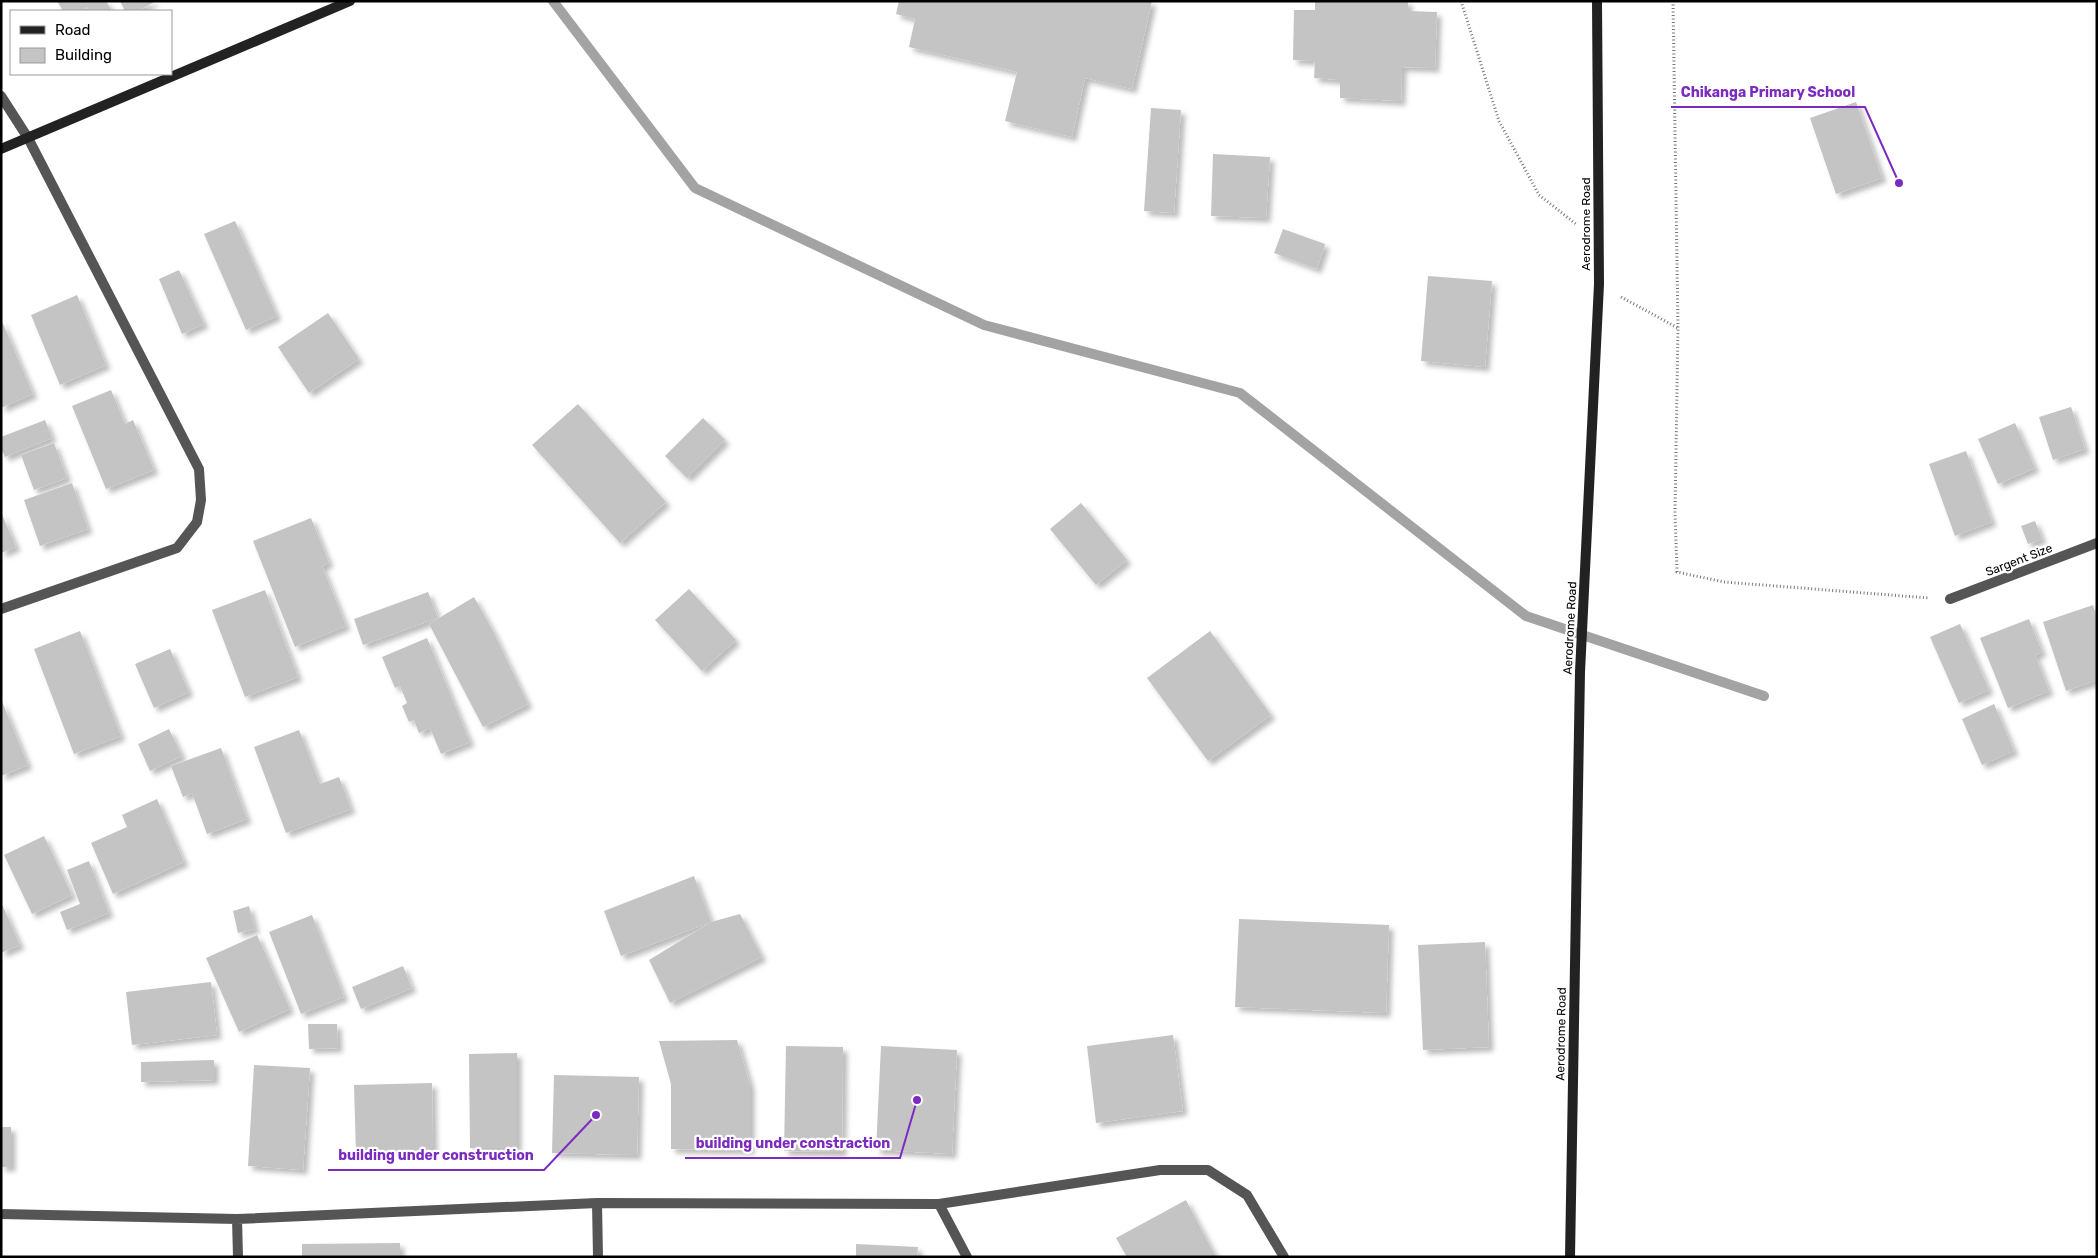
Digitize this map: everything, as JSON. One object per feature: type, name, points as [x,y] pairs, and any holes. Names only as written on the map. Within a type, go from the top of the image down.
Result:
[{"type":"street","points":[[1,148],[350,1]]},
{"type":"street","name":"Aerodrome Road","points":[[1570,1257],[1580,672],[1599,284],[1598,1]]},
{"type":"street","points":[[1,96],[28,138],[199,469],[201,500],[197,522],[177,548],[1,609]]},
{"type":"street","name":"Sargent Size","points":[[1950,599],[2097,543]]},
{"type":"street","points":[[1,1214],[237,1219],[597,1203],[939,1204],[1160,1170],[1208,1170],[1248,1195],[1284,1257]]},
{"type":"street","points":[[597,1203],[598,1257]]},
{"type":"street","points":[[939,1204],[967,1257]]},
{"type":"street","points":[[237,1219],[238,1257]]},
{"type":"path","points":[[1461,1],[1499,121],[1539,195],[1598,241]]},
{"type":"path","points":[[1673,1],[1678,328],[1675,513],[1677,572],[1724,582],[1950,599]]},
{"type":"path","points":[[1599,284],[1678,328]]},
{"type":"building","points":[[57,1],[106,1],[111,10],[88,10],[87,7],[82,10],[62,10]]},
{"type":"building","points":[[120,1],[156,1],[140,10],[124,10]]},
{"type":"building","points":[[899,1],[1152,1],[1132,89],[1085,78],[1072,137],[1005,121],[1017,72],[909,47],[915,19],[896,14]]},
{"type":"building","points":[[1315,1],[1408,1],[1408,11],[1437,12],[1435,68],[1402,67],[1401,101],[1340,98],[1340,80],[1314,78],[1315,61],[1293,60],[1294,10],[1315,10]]},
{"type":"building","points":[[1856,102],[1882,178],[1836,194],[1810,118]]},
{"type":"building","points":[[1151,108],[1181,110],[1174,213],[1144,211]]},
{"type":"building","points":[[1213,154],[1270,157],[1266,218],[1211,216]]},
{"type":"building","points":[[235,221],[277,316],[246,330],[204,234]]},
{"type":"building","points":[[1283,229],[1325,244],[1317,269],[1274,253]]},
{"type":"building","points":[[179,270],[204,324],[182,334],[159,279]]},
{"type":"building","points":[[1428,276],[1492,281],[1485,367],[1421,361]]},
{"type":"building","points":[[77,295],[106,365],[60,385],[31,315]]},
{"type":"building","points":[[328,313],[359,359],[309,393],[278,347]]},
{"type":"building","points":[[1,319],[33,394],[1,408]]},
{"type":"building","points":[[111,390],[125,424],[133,420],[154,470],[106,489],[72,406]]},
{"type":"building","points":[[578,404],[666,502],[620,543],[532,445]]},
{"type":"building","points":[[2071,407],[2085,449],[2053,460],[2039,417]]},
{"type":"building","points":[[703,418],[725,440],[687,478],[665,456]]},
{"type":"building","points":[[45,420],[52,438],[5,457],[1,448],[1,437]]},
{"type":"building","points":[[2015,423],[2035,468],[1998,484],[1978,439]]},
{"type":"building","points":[[54,443],[67,478],[34,490],[21,455]]},
{"type":"building","points":[[1966,451],[1992,522],[1955,536],[1929,464]]},
{"type":"building","points":[[72,483],[88,529],[40,546],[24,500]]},
{"type":"building","points":[[1081,503],[1127,560],[1096,585],[1050,529]]},
{"type":"building","points":[[1,512],[16,547],[1,553]]},
{"type":"building","points":[[311,518],[329,563],[322,566],[346,626],[295,647],[253,541]]},
{"type":"building","points":[[2035,521],[2042,539],[2028,544],[2021,526]]},
{"type":"building","points":[[689,589],[736,640],[702,671],[655,620]]},
{"type":"building","points":[[265,590],[298,677],[245,697],[212,610]]},
{"type":"building","points":[[428,592],[438,618],[363,645],[354,619]]},
{"type":"building","points":[[474,597],[492,629],[528,704],[483,727],[429,624]]},
{"type":"building","points":[[2093,605],[2097,618],[2097,680],[2066,691],[2043,622]]},
{"type":"building","points":[[2029,619],[2042,652],[2035,655],[2049,691],[2008,708],[1980,638]]},
{"type":"building","points":[[1960,624],[1989,690],[1959,703],[1930,637]]},
{"type":"building","points":[[80,631],[121,736],[74,754],[34,649]]},
{"type":"building","points":[[1210,631],[1271,715],[1208,761],[1147,678]]},
{"type":"building","points":[[427,638],[470,742],[441,754],[430,728],[419,733],[414,720],[409,722],[402,706],[407,703],[400,686],[395,688],[382,657]]},
{"type":"building","points":[[170,649],[189,692],[154,708],[135,664]]},
{"type":"building","points":[[1,699],[28,765],[1,776]]},
{"type":"building","points":[[1994,704],[2014,751],[1982,765],[1962,719]]},
{"type":"building","points":[[169,729],[182,756],[150,771],[138,744]]},
{"type":"building","points":[[299,730],[320,784],[339,777],[351,809],[286,833],[254,747]]},
{"type":"building","points":[[221,748],[247,819],[207,834],[192,793],[183,797],[171,766]]},
{"type":"building","points":[[157,799],[184,862],[113,894],[91,843],[127,827],[122,815]]},
{"type":"building","points":[[44,836],[72,895],[32,914],[4,855]]},
{"type":"building","points":[[89,861],[109,913],[67,930],[60,912],[80,904],[67,870]]},
{"type":"building","points":[[694,876],[711,922],[621,956],[604,911]]},
{"type":"building","points":[[1,902],[20,945],[1,953]]},
{"type":"building","points":[[249,906],[255,929],[238,933],[233,911]]},
{"type":"building","points":[[740,914],[762,957],[670,1003],[649,960],[711,922]]},
{"type":"building","points":[[312,915],[344,997],[301,1014],[269,932]]},
{"type":"building","points":[[1239,919],[1389,925],[1386,1013],[1235,1007]]},
{"type":"building","points":[[257,935],[290,1009],[239,1032],[206,958]]},
{"type":"building","points":[[1485,942],[1489,1047],[1423,1050],[1418,945]]},
{"type":"building","points":[[403,966],[412,988],[361,1009],[352,987]]},
{"type":"building","points":[[211,982],[217,1035],[132,1045],[126,992]]},
{"type":"building","points":[[308,1024],[337,1024],[338,1048],[309,1049]]},
{"type":"building","points":[[1173,1035],[1183,1111],[1096,1123],[1087,1046]]},
{"type":"building","points":[[737,1040],[750,1085],[750,1150],[671,1149],[671,1084],[659,1041]]},
{"type":"building","points":[[786,1046],[843,1047],[842,1152],[784,1151]]},
{"type":"building","points":[[881,1046],[957,1050],[952,1154],[876,1150]]},
{"type":"building","points":[[517,1053],[517,1148],[470,1148],[469,1054]]},
{"type":"building","points":[[214,1060],[214,1080],[141,1082],[141,1062]]},
{"type":"building","points":[[254,1065],[310,1068],[303,1170],[248,1166]]},
{"type":"building","points":[[554,1075],[639,1077],[637,1155],[552,1153]]},
{"type":"building","points":[[432,1083],[433,1152],[356,1154],[354,1085]]},
{"type":"building","points":[[1,1127],[11,1127],[11,1167],[1,1167]]},
{"type":"building","points":[[1186,1200],[1216,1257],[1127,1257],[1116,1238]]},
{"type":"building","points":[[400,1243],[400,1257],[302,1257],[302,1244]]},
{"type":"building","points":[[856,1244],[918,1247],[917,1257],[856,1257]]},
{"type":"waterway","points":[[553,1],[695,188],[984,325],[1240,393],[1526,616],[1764,696]]},
{"type":"place","name":"Chikanga Primary School","points":[[1899,183]]},
{"type":"place","name":"building under constraction","points":[[917,1100]]},
{"type":"place","name":"building under construction","points":[[596,1115]]}]
